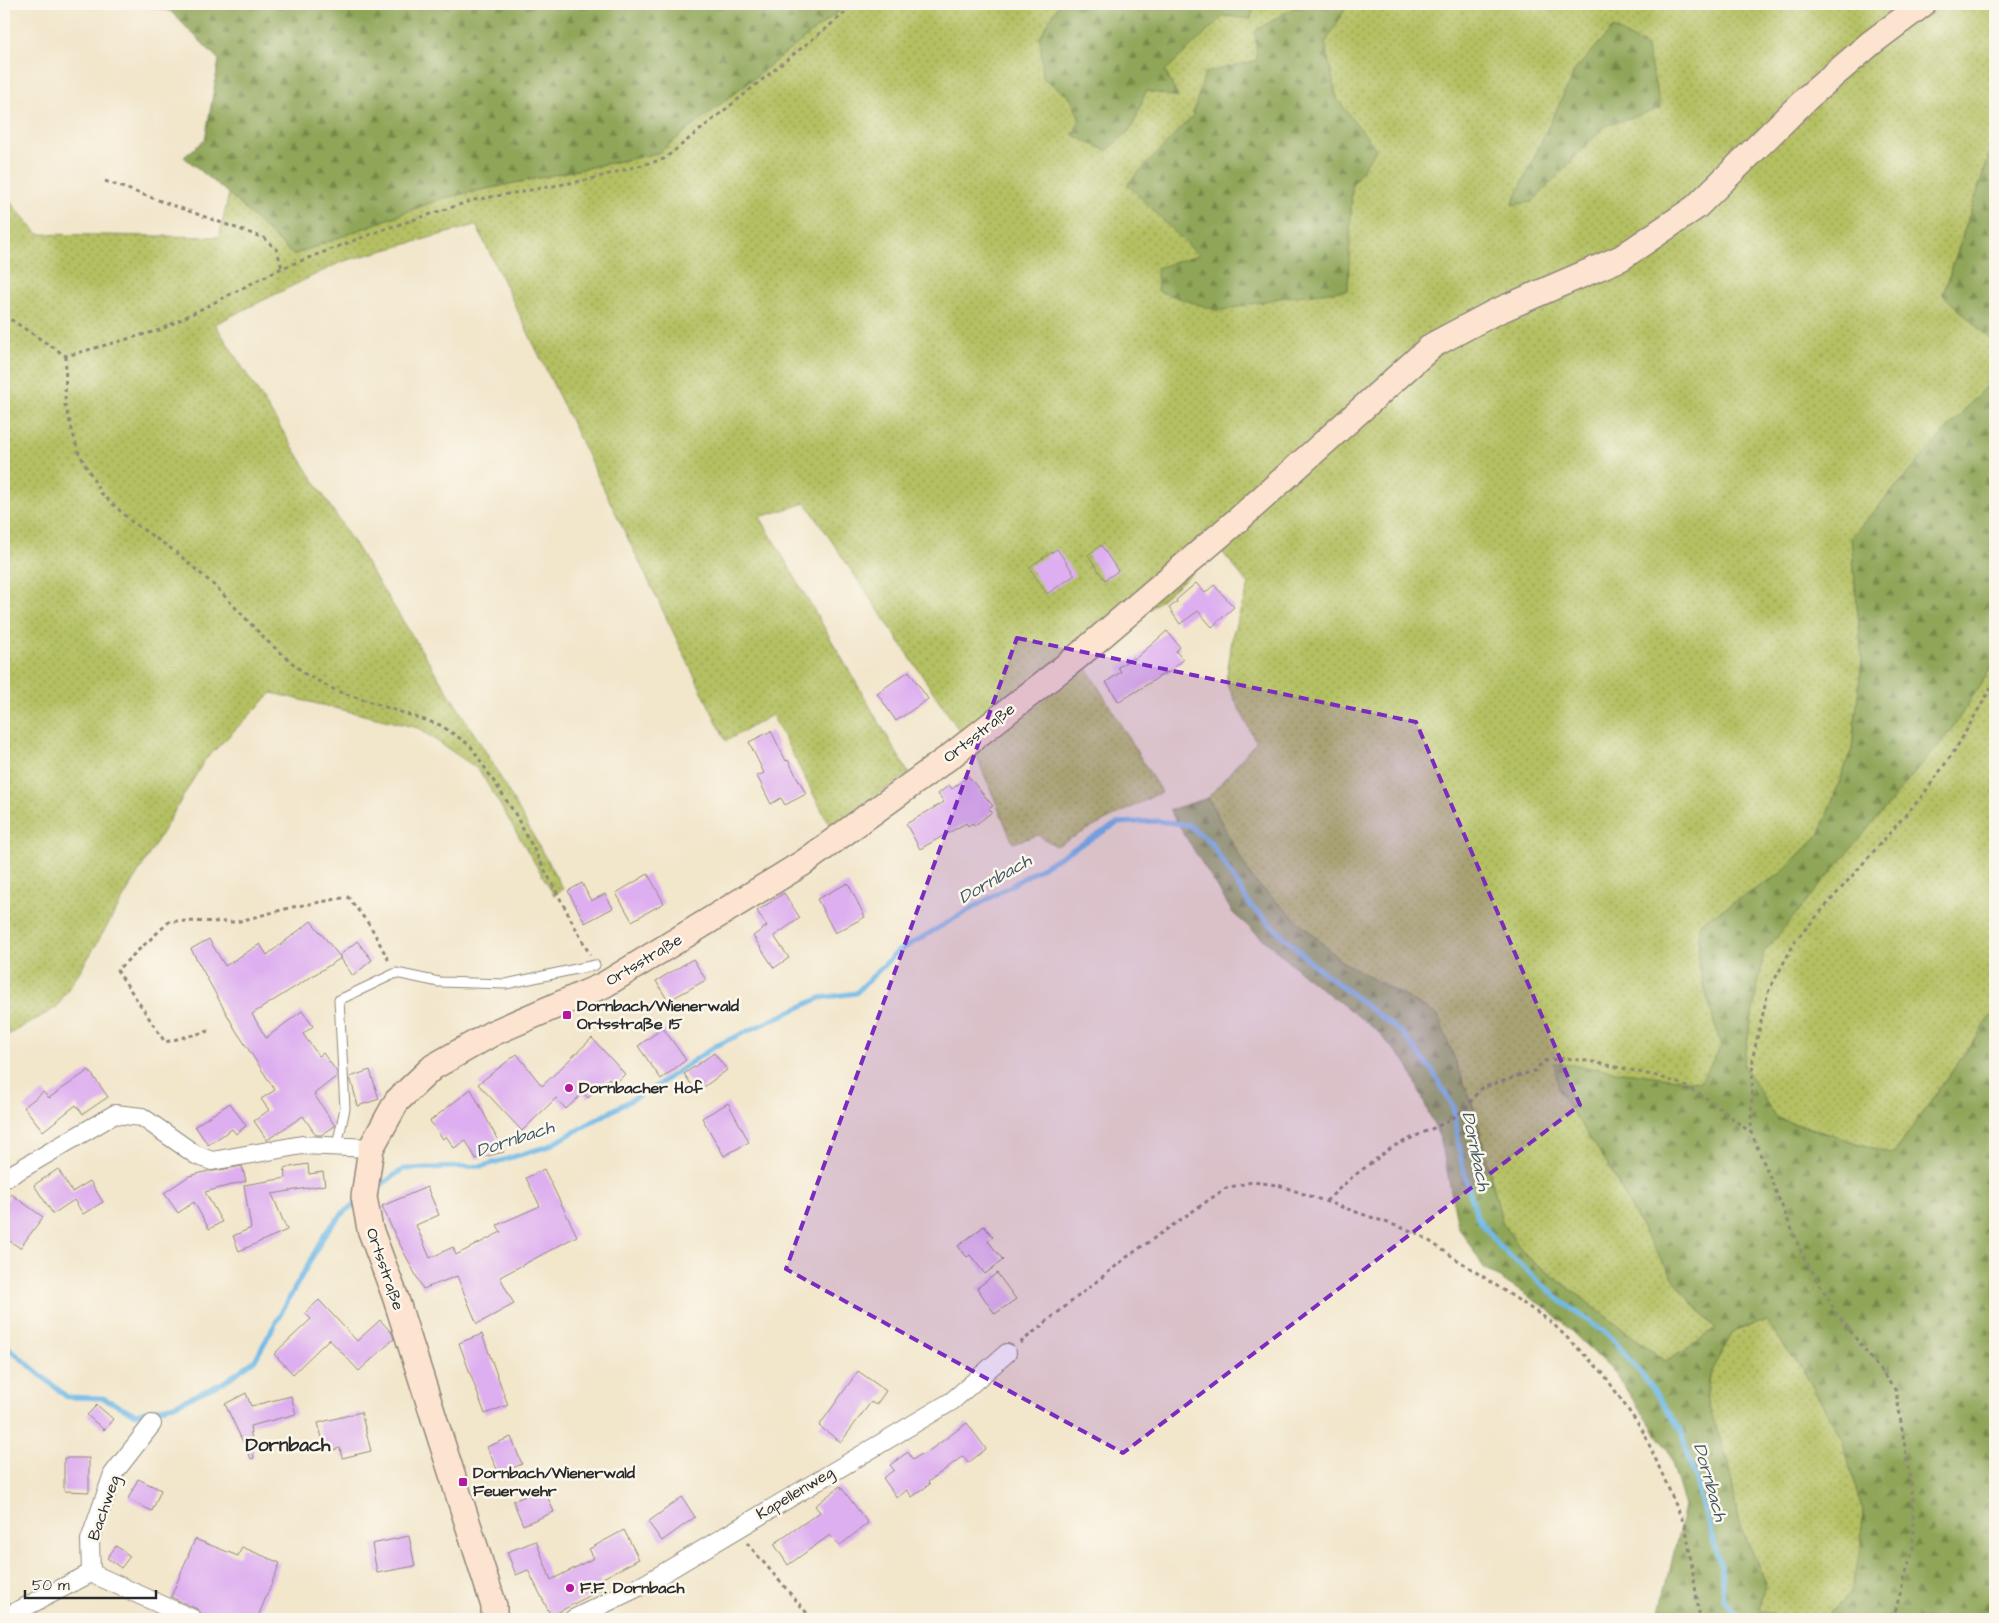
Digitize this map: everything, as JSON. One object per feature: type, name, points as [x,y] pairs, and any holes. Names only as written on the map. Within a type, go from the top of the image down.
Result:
[{"type":"street","name":"Ortsstraße","points":[[494,1619],[494,1606],[395,1296],[370,1229],[364,1197],[371,1148],[397,1101],[433,1067],[493,1033],[604,985],[803,864],[952,755],[1077,657],[1240,518],[1433,345],[1493,313],[1621,258],[1696,207],[1808,98],[1871,43],[1923,4]]},
{"type":"street","points":[[4,1179],[115,1114],[142,1117],[196,1156],[212,1160],[302,1145],[371,1148]]},
{"type":"street","name":"Kapellenweg","points":[[573,1619],[644,1584],[952,1401],[1008,1352]]},
{"type":"street","name":"Bachweg","points":[[91,1573],[90,1540],[113,1474],[152,1424]]},
{"type":"street","points":[[4,1618],[91,1573],[193,1619]]},
{"type":"lane","points":[[337,1146],[345,1108],[339,1000],[396,973],[439,982],[506,984],[595,966]]},
{"type":"path","points":[[4,315],[66,356],[160,330],[282,268],[379,230],[474,200],[587,180],[664,158],[856,4]]},
{"type":"path","points":[[105,181],[264,238],[277,250],[282,268]]},
{"type":"path","points":[[66,356],[65,405],[78,451],[101,493],[132,522],[176,552],[216,587],[267,641],[305,674],[337,691],[440,725],[470,744],[514,812],[595,966]]},
{"type":"path","points":[[1893,1619],[1913,1548],[1913,1497],[1896,1391],[1838,1315],[1802,1254],[1751,1132],[1753,1056],[1768,992],[1796,940],[1923,795],[1954,750],[1995,681]]},
{"type":"path","points":[[209,1031],[165,1042],[117,970],[170,921],[236,922],[294,907],[348,897],[370,927],[396,973]]},
{"type":"path","points":[[1325,1201],[1351,1178],[1394,1146],[1449,1121],[1465,1109],[1481,1088],[1534,1070],[1544,1061],[1565,1058],[1594,1062],[1661,1077],[1683,1085],[1708,1099],[1751,1132]]},
{"type":"path","points":[[1008,1352],[1128,1257],[1226,1188],[1252,1182],[1278,1185],[1416,1233],[1550,1321],[1602,1373],[1644,1433],[1686,1528],[1700,1619]]},
{"type":"path","points":[[735,1529],[812,1619]]},
{"type":"highlighted area","points":[[1017,638],[1416,722],[1580,1105],[1123,1453],[786,1269]]},
{"type":"green space","points":[[135,4],[848,4],[658,153],[443,198],[293,255],[229,194],[184,157],[205,140],[219,60],[170,11]]},
{"type":"green space","points":[[848,4],[1995,4],[1995,139],[1943,294],[1995,343],[1995,376],[1851,537],[1862,660],[1852,749],[1820,833],[1780,874],[1700,923],[1698,963],[1721,1047],[1700,1082],[1554,1064],[1645,1234],[1682,1291],[1716,1330],[1666,1362],[1525,1255],[1502,1222],[1475,1111],[1437,1015],[1341,961],[1252,879],[1208,798],[1256,742],[1226,682],[1233,633],[1249,585],[1220,549],[1085,665],[1161,792],[1056,846],[1038,835],[1013,843],[977,757],[806,503],[760,517],[909,774],[830,826],[772,715],[726,741],[476,225],[341,262],[215,324],[489,757],[563,889],[554,895],[479,770],[418,728],[272,693],[204,761],[90,955],[56,1008],[4,1037],[4,195],[38,234],[219,237],[229,194],[293,255],[443,198],[658,153]]},
{"type":"green space","points":[[1059,4],[1254,4],[1251,19],[1224,16],[1165,71],[1178,97],[1146,91],[1132,128],[1107,151],[1073,135],[1080,119],[1070,97],[1043,78],[1040,37]]},
{"type":"green space","points":[[1300,4],[1348,4],[1325,44],[1337,99],[1376,149],[1352,185],[1348,290],[1280,298],[1218,311],[1158,291],[1157,268],[1198,255],[1127,184],[1192,117],[1205,73],[1257,60],[1255,31]]},
{"type":"green space","points":[[1613,28],[1646,46],[1661,108],[1605,126],[1532,202],[1512,205],[1575,70]]},
{"type":"green space","points":[[1995,139],[1995,343],[1943,295]]},
{"type":"green space","points":[[1995,376],[1995,662],[1951,730],[1764,952],[1743,1065],[1776,1118],[1893,1154],[1995,1011],[1995,1619],[1824,1619],[1850,1592],[1861,1554],[1862,1510],[1842,1439],[1804,1372],[1765,1320],[1733,1332],[1711,1371],[1706,1398],[1729,1464],[1738,1521],[1766,1584],[1759,1610],[1784,1618],[1798,1619],[1703,1619],[1693,1614],[1692,1619],[1658,1619],[1685,1506],[1668,1450],[1614,1372],[1549,1310],[1484,1268],[1458,1226],[1441,1141],[1408,1065],[1375,1029],[1310,980],[1233,913],[1169,810],[1208,798],[1252,879],[1341,961],[1437,1015],[1475,1111],[1502,1222],[1525,1255],[1666,1362],[1716,1329],[1682,1291],[1645,1234],[1609,1166],[1559,1092],[1554,1063],[1700,1082],[1721,1047],[1698,963],[1700,923],[1780,874],[1820,833],[1852,749],[1862,660],[1851,537]]},
{"type":"green space","points":[[1995,662],[1995,1011],[1893,1154],[1776,1118],[1743,1065],[1763,952],[1951,730]]},
{"type":"green space","points":[[1765,1320],[1804,1372],[1842,1439],[1862,1510],[1861,1554],[1850,1592],[1824,1619],[1784,1618],[1759,1610],[1766,1584],[1738,1521],[1729,1464],[1706,1398],[1711,1371],[1733,1332]]},
{"type":"building","points":[[1101,545],[1118,571],[1105,580],[1088,555]]},
{"type":"building","points":[[1057,549],[1075,575],[1047,594],[1029,567]]},
{"type":"building","points":[[1196,583],[1205,593],[1214,585],[1234,607],[1212,627],[1198,611],[1180,624],[1169,608]]},
{"type":"building","points":[[1167,631],[1180,647],[1176,651],[1183,660],[1168,673],[1119,702],[1106,682],[1121,672],[1118,667],[1134,657],[1135,659]]},
{"type":"building","points":[[909,671],[928,699],[896,721],[877,693]]},
{"type":"building","points":[[771,731],[806,794],[785,805],[781,798],[771,804],[757,776],[764,773],[749,742]]},
{"type":"building","points":[[968,776],[993,806],[989,809],[992,812],[974,826],[972,823],[968,826],[966,823],[920,849],[906,824],[944,802],[938,794],[949,785],[952,789]]},
{"type":"building","points":[[648,874],[664,903],[632,921],[616,893]]},
{"type":"building","points":[[582,883],[591,901],[605,894],[613,908],[585,923],[568,891]]},
{"type":"building","points":[[848,883],[865,917],[835,933],[817,899]]},
{"type":"building","points":[[784,893],[800,918],[774,936],[789,958],[774,968],[753,936],[767,926],[757,911]]},
{"type":"building","points":[[311,921],[341,958],[252,1014],[266,1038],[302,1011],[313,1026],[303,1034],[319,1056],[323,1053],[337,1072],[337,1076],[314,1094],[335,1126],[321,1135],[316,1135],[303,1116],[267,1140],[254,1121],[269,1110],[261,1099],[275,1090],[235,1029],[191,949],[209,939],[225,966],[260,944],[267,955]]},
{"type":"building","points":[[357,941],[372,960],[353,976],[339,956]]},
{"type":"building","points":[[693,959],[706,980],[668,1001],[656,981]]},
{"type":"building","points":[[663,1028],[686,1060],[661,1079],[638,1046]]},
{"type":"building","name":"Dornbacher Hof","points":[[592,1038],[625,1074],[615,1084],[609,1078],[588,1098],[583,1093],[566,1109],[556,1098],[522,1131],[478,1084],[517,1054],[542,1086]]},
{"type":"building","points":[[714,1053],[727,1070],[697,1092],[684,1074]]},
{"type":"building","points":[[89,1070],[108,1097],[83,1114],[76,1105],[43,1131],[24,1107],[43,1092],[49,1098]]},
{"type":"building","points":[[370,1070],[379,1099],[358,1106],[350,1077]]},
{"type":"building","points":[[471,1089],[504,1152],[476,1159],[466,1141],[454,1148],[446,1136],[443,1139],[430,1121]]},
{"type":"building","points":[[230,1103],[246,1126],[236,1134],[232,1129],[208,1145],[195,1126]]},
{"type":"building","points":[[728,1103],[749,1142],[724,1156],[702,1118]]},
{"type":"building","points":[[308,1164],[309,1174],[323,1172],[325,1185],[272,1194],[287,1230],[239,1251],[233,1236],[251,1228],[244,1185],[286,1178],[284,1168]]},
{"type":"building","points":[[242,1166],[246,1181],[205,1192],[222,1222],[209,1229],[194,1202],[178,1213],[164,1193],[189,1176]]},
{"type":"building","points":[[58,1169],[72,1192],[90,1181],[103,1202],[83,1214],[74,1200],[53,1214],[34,1185]]},
{"type":"building","points":[[544,1169],[577,1236],[500,1277],[514,1304],[477,1324],[457,1276],[423,1289],[382,1206],[427,1187],[439,1215],[416,1225],[430,1258],[453,1247],[456,1255],[501,1232],[497,1225],[540,1206],[526,1178]]},
{"type":"building","points":[[11,1194],[43,1217],[20,1248],[4,1237],[4,1205]]},
{"type":"building","points":[[984,1226],[993,1237],[988,1241],[1003,1260],[985,1274],[970,1255],[967,1257],[958,1246]]},
{"type":"building","points":[[997,1273],[1016,1299],[995,1314],[977,1288]]},
{"type":"building","points":[[319,1300],[357,1341],[380,1320],[392,1333],[394,1339],[359,1371],[329,1339],[293,1374],[274,1354],[311,1319],[305,1313]]},
{"type":"building","points":[[482,1334],[508,1405],[485,1414],[459,1343]]},
{"type":"building","points":[[858,1371],[886,1391],[876,1405],[871,1402],[841,1442],[819,1426]]},
{"type":"building","points":[[246,1393],[251,1406],[291,1396],[296,1414],[250,1426],[254,1458],[251,1459],[225,1404]]},
{"type":"building","points":[[97,1405],[113,1419],[104,1430],[87,1415]]},
{"type":"building","points":[[361,1412],[371,1451],[342,1458],[340,1448],[326,1452],[318,1423]]},
{"type":"building","points":[[967,1423],[986,1449],[968,1463],[963,1456],[928,1482],[930,1484],[912,1497],[907,1490],[897,1498],[883,1478],[894,1470],[890,1465],[908,1452],[913,1460],[921,1454],[922,1456]]},
{"type":"building","points":[[511,1437],[522,1464],[499,1474],[487,1447]]},
{"type":"building","points":[[64,1458],[89,1458],[89,1492],[64,1491]]},
{"type":"building","points":[[138,1479],[161,1490],[152,1511],[128,1499]]},
{"type":"building","points":[[840,1486],[868,1523],[839,1546],[830,1535],[788,1565],[774,1544],[820,1512],[815,1506]]},
{"type":"building","points":[[544,1488],[554,1512],[523,1525],[513,1501]]},
{"type":"building","points":[[682,1497],[695,1517],[662,1541],[648,1522]]},
{"type":"building","points":[[624,1530],[639,1559],[599,1580],[604,1588],[551,1616],[528,1570],[516,1575],[507,1552],[536,1541],[551,1580],[594,1558],[589,1549]]},
{"type":"building","points":[[409,1536],[415,1566],[377,1573],[372,1544]]},
{"type":"building","points":[[195,1539],[238,1556],[242,1547],[280,1563],[257,1619],[212,1619],[203,1615],[197,1609],[171,1597]]},
{"type":"building","points":[[116,1546],[130,1556],[121,1568],[107,1558]]},
{"type":"waterway","name":"Dornbach","points":[[373,1191],[403,1169],[483,1166],[549,1146],[658,1085],[715,1046],[820,998],[856,993],[897,952],[1118,823],[1158,821],[1189,825],[1211,843],[1250,905],[1314,965],[1403,1034],[1433,1072],[1453,1106],[1462,1164],[1477,1217],[1500,1247],[1561,1301],[1612,1338],[1651,1386],[1681,1431],[1721,1567],[1723,1600],[1740,1619]]},
{"type":"waterway","name":"Dornbach","points":[[4,1342],[12,1351],[67,1397],[103,1398],[135,1414],[174,1405],[224,1382],[255,1360],[326,1232],[345,1211],[358,1202]]},
{"type":"place","name":"Dornbach/Wienerwald Ortsstraße 15","points":[[567,1015]]},
{"type":"place","name":"Dornbacher Hof","points":[[569,1088]]},
{"type":"place","name":"Dornbach/Wienerwald Feuerwehr","points":[[463,1482]]},
{"type":"place","name":"F.F. Dornbach","points":[[570,1588]]},
{"type":"district","name":"Dornbach","points":[[288,1445]]}]
